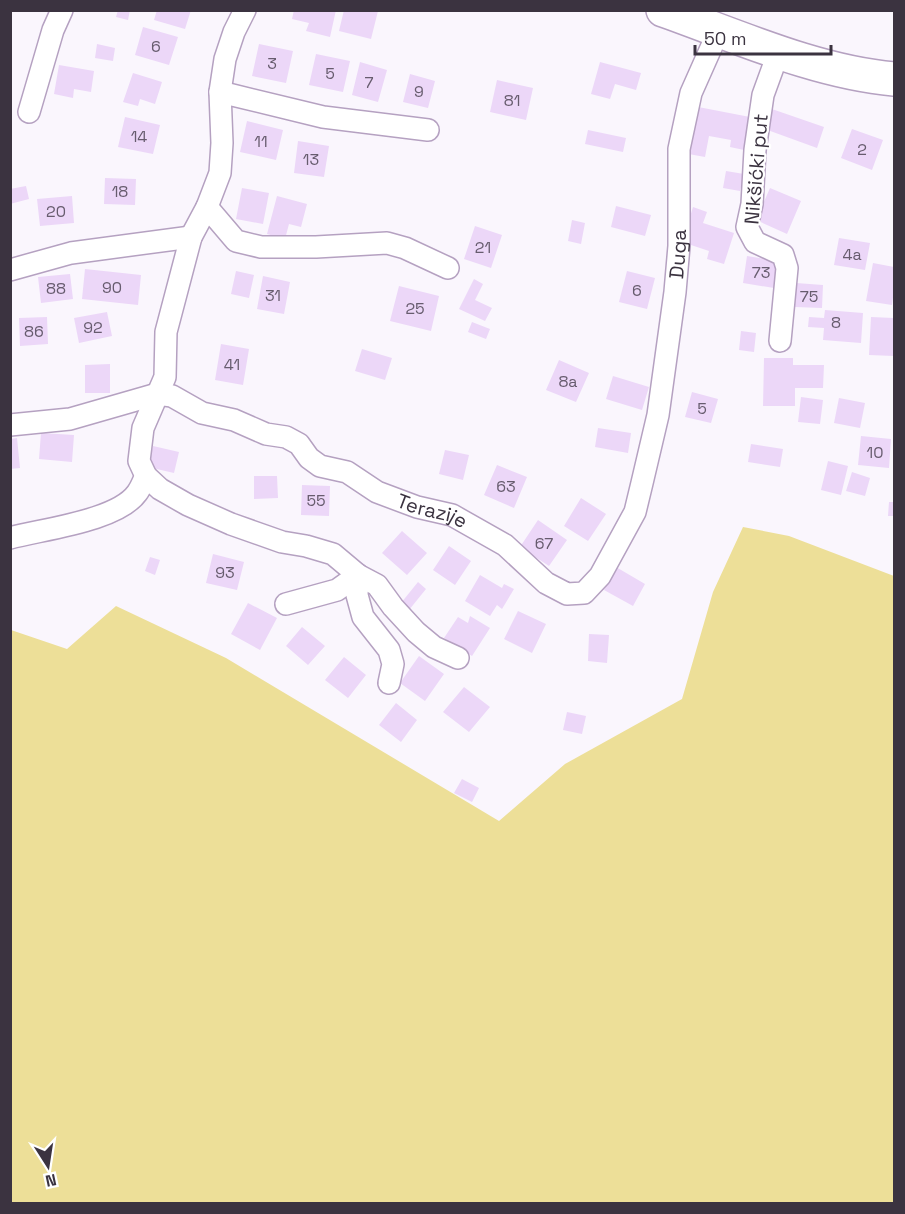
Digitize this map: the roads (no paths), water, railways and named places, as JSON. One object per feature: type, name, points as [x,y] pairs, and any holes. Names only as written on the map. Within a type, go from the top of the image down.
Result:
[{"type":"main road","points":[[663,10],[807,62],[863,76],[894,79]]},
{"type":"street","points":[[29,112],[53,30],[62,10]]},
{"type":"street","points":[[245,10],[234,32],[225,60],[220,92],[222,143],[220,173],[207,207],[191,237],[166,332],[165,377],[144,428],[139,461],[146,476],[160,489],[188,505],[231,524],[282,542],[333,554],[357,575],[377,585],[393,607],[416,632],[434,647],[458,658]]},
{"type":"street","name":"Duga","points":[[642,483],[658,415],[675,292],[679,246],[679,149],[691,93],[719,30]]},
{"type":"street","name":"Nikšićki put","points":[[779,51],[763,95],[755,150],[752,204],[747,227],[755,242],[783,255],[785,261],[787,268],[780,341]]},
{"type":"street","points":[[220,92],[323,117],[428,130]]},
{"type":"street","points":[[207,207],[236,241],[261,247],[387,243],[405,248],[448,267]]},
{"type":"street","points":[[10,270],[71,254],[191,237]]},
{"type":"street","points":[[10,425],[70,419],[157,394]]},
{"type":"street","name":"Terazije","points":[[157,394],[172,396],[202,413],[234,420],[266,434],[286,437],[299,444],[309,458],[320,466],[347,472],[377,492],[417,507],[452,515],[505,545],[546,583],[567,594],[584,593],[600,576],[635,512],[642,483]]},
{"type":"street","points":[[10,538],[76,524],[113,511],[136,494],[146,476]]},
{"type":"street","points":[[286,604],[337,590],[357,575]]},
{"type":"street","points":[[357,575],[357,595],[363,617],[389,650],[393,664],[389,683]]}]
